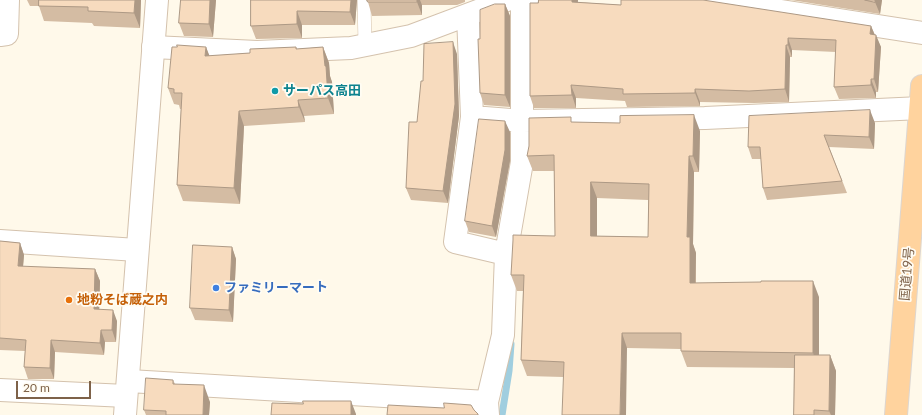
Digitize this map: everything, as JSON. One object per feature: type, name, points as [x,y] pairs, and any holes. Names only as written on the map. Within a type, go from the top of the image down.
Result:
[{"type":"highway","name":"国道19号","points":[[896,415],[918,193],[922,86]]},
{"type":"street","points":[[0,35],[8,34],[8,0]]},
{"type":"street","points":[[126,398],[157,0]]},
{"type":"street","points":[[154,46],[257,52],[351,48],[411,36],[507,0]]},
{"type":"street","points":[[0,390],[126,398],[488,408],[503,335],[506,254],[522,162],[522,5],[527,0]]},
{"type":"street","points":[[710,0],[922,33]]},
{"type":"street","points":[[468,15],[472,117],[455,242],[506,254]]},
{"type":"street","points":[[472,117],[523,121],[705,118],[920,108]]},
{"type":"street","points":[[0,241],[137,250]]},
{"type":"lane","points":[[364,0],[365,45]]},
{"type":"building","points":[[39,0],[135,0],[134,13],[88,11],[88,7],[39,6]]},
{"type":"building","points":[[181,0],[210,0],[209,24],[179,23]]},
{"type":"building","points":[[251,0],[351,0],[350,12],[297,11],[297,24],[251,26]]},
{"type":"building","points":[[367,0],[417,0],[417,2],[368,2]]},
{"type":"building","points":[[539,0],[572,0],[572,2],[621,5],[621,0],[703,0],[871,26],[870,34],[876,35],[874,79],[871,79],[871,85],[834,87],[836,40],[788,38],[788,45],[786,45],[785,89],[749,91],[695,89],[695,93],[623,94],[623,89],[571,85],[572,95],[530,96],[530,3],[538,3]]},
{"type":"building","points":[[495,4],[505,4],[505,95],[480,93],[478,39],[480,39],[480,10]]},
{"type":"building","points":[[453,42],[455,104],[443,191],[406,188],[409,122],[417,122],[421,81],[423,81],[424,44]]},
{"type":"building","points":[[177,45],[206,47],[205,56],[250,53],[250,49],[296,47],[296,49],[323,47],[328,98],[298,100],[299,107],[239,111],[234,188],[177,185],[182,93],[174,93],[174,89],[168,88],[172,47],[177,47]]},
{"type":"building","points":[[870,110],[869,137],[824,135],[842,181],[763,188],[760,147],[748,147],[749,116]]},
{"type":"building","points":[[694,115],[693,156],[689,156],[687,237],[690,237],[690,283],[813,281],[813,353],[681,351],[681,333],[622,333],[620,415],[562,415],[564,362],[521,360],[524,275],[511,275],[513,235],[555,236],[554,155],[527,156],[529,146],[529,118],[571,117],[571,122],[620,123],[620,116]],"holes":[[[591,182],[649,184],[648,237],[591,236]]]},
{"type":"building","points":[[479,119],[505,121],[505,150],[492,226],[465,221]]},
{"type":"building","points":[[0,241],[20,243],[18,266],[95,269],[94,309],[113,310],[112,330],[101,330],[100,343],[51,340],[50,368],[24,367],[26,340],[0,338]]},
{"type":"building","points":[[193,245],[232,247],[229,310],[190,308]]},
{"type":"building","points":[[795,355],[830,355],[829,411],[814,410],[814,415],[794,415]]},
{"type":"building","points":[[146,378],[173,380],[173,384],[204,385],[203,415],[166,415],[166,411],[144,410]]},
{"type":"building","points":[[303,401],[351,401],[351,415],[271,415],[272,403],[303,404]]},
{"type":"building","points":[[444,403],[471,405],[478,415],[387,415],[388,405],[444,408]]},
{"type":"waterway","points":[[502,415],[509,371],[511,344]]},
{"type":"place","name":"サーパス高田","points":[[275,91]]},
{"type":"place","name":"ファミリーマート","points":[[216,288]]},
{"type":"place","name":"地粉そば蔵之内","points":[[69,300]]}]
